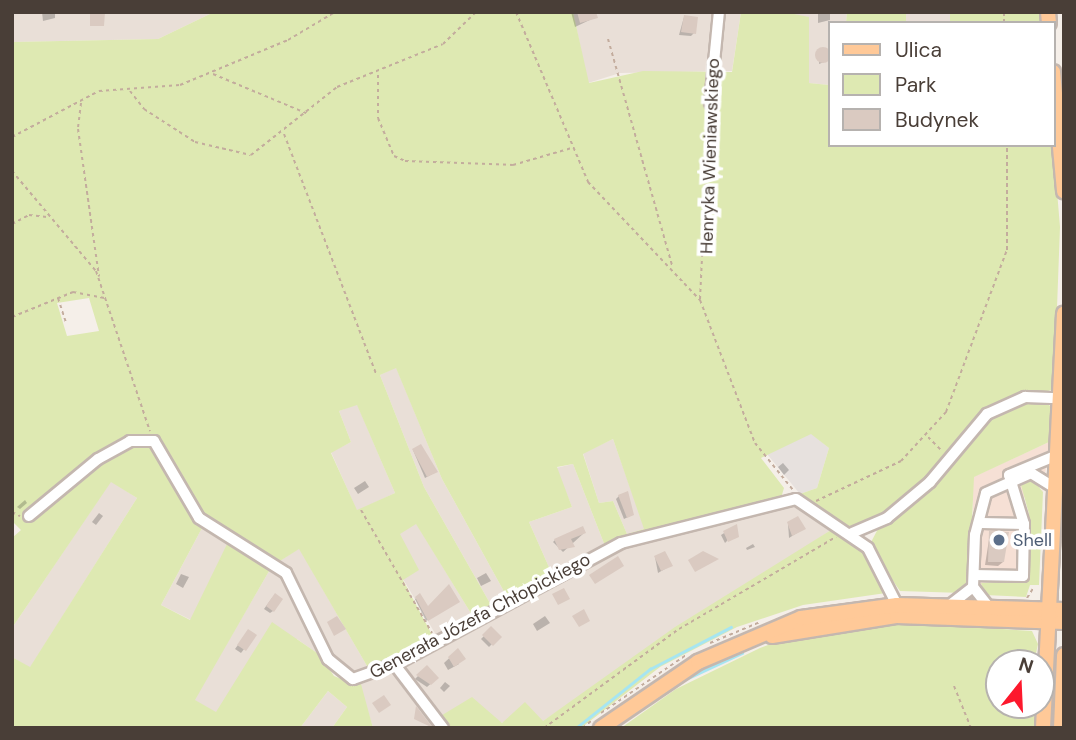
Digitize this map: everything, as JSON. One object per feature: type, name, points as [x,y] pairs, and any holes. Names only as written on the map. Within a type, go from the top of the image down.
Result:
[{"type":"main road","points":[[1055,94],[1064,191]]},
{"type":"main road","points":[[1043,728],[1053,487],[1064,314]]},
{"type":"main road","points":[[1027,603],[1049,582]]},
{"type":"main road","points":[[601,728],[669,677],[717,652],[802,618],[897,605],[988,606],[1027,603],[1064,622]]},
{"type":"main road","points":[[717,652],[804,629],[897,616],[1048,615],[1064,610]]},
{"type":"main road","points":[[1061,728],[1064,654]]},
{"type":"street","name":"Henryka Wieniawskiego","points":[[710,103],[719,12]]},
{"type":"street","points":[[849,532],[887,518],[949,459],[974,426],[1006,402],[1058,398]]},
{"type":"street","points":[[29,516],[98,459],[130,441],[154,441]]},
{"type":"street","name":"Generała Józefa Chłopickiego","points":[[154,441],[200,519],[286,573],[335,670],[353,679],[395,665],[436,640],[621,542],[800,499]]},
{"type":"street","points":[[950,605],[973,581],[1023,576],[1024,524],[1009,485],[1015,468],[1055,456]]},
{"type":"street","points":[[988,606],[973,581],[975,535],[982,523],[986,493],[1031,473],[1053,487]]},
{"type":"street","points":[[800,499],[812,504],[849,532],[891,583],[897,605]]},
{"type":"street","points":[[982,523],[1024,524]]},
{"type":"street","points":[[395,665],[443,728]]},
{"type":"path","points":[[12,136],[110,88],[130,92],[180,85],[211,73],[335,12]]},
{"type":"path","points":[[130,92],[158,120],[220,151],[251,155],[309,114],[337,87],[378,74],[443,44],[475,12]]},
{"type":"path","points":[[516,12],[572,148],[598,196],[673,266],[700,300],[755,443],[800,499]]},
{"type":"path","points":[[608,39],[673,266]]},
{"type":"path","points":[[211,73],[309,114]]},
{"type":"path","points":[[378,74],[378,118],[394,156],[405,161],[513,165],[572,148]]},
{"type":"path","points":[[81,103],[78,129],[100,282],[154,441]]},
{"type":"path","name":"Henryka Wieniawskiego","points":[[700,300],[710,103]]},
{"type":"path","points":[[284,133],[376,374]]},
{"type":"path","points":[[812,504],[883,472],[928,436],[970,361],[996,292],[1007,250],[1007,147]]},
{"type":"path","points":[[12,171],[88,258],[100,282]]},
{"type":"path","points":[[12,224],[29,215],[50,217]]},
{"type":"path","points":[[12,317],[58,298],[87,290],[105,299]]},
{"type":"path","points":[[58,298],[66,322]]},
{"type":"path","points":[[928,436],[949,459]]},
{"type":"path","points":[[361,510],[436,640]]},
{"type":"path","points":[[544,728],[679,629],[849,532]]},
{"type":"path","points":[[1027,603],[1034,587]]},
{"type":"path","points":[[954,686],[971,728]]},
{"type":"shaded area","points":[[12,12],[214,12],[158,39],[12,42]]},
{"type":"shaded area","points":[[573,12],[741,12],[732,71],[620,73],[588,83]]},
{"type":"shaded area","points":[[784,12],[847,12],[846,21],[828,21],[828,85],[809,83]]},
{"type":"shaded area","points":[[906,12],[950,12],[950,21],[906,21]]},
{"type":"shaded area","points":[[396,367],[442,479],[507,597],[491,605],[424,487],[380,375]]},
{"type":"shaded area","points":[[357,404],[395,493],[357,511],[331,452],[351,442],[339,411]]},
{"type":"shaded area","points":[[811,433],[829,448],[817,488],[800,494],[767,454]]},
{"type":"shaded area","points":[[613,439],[645,529],[627,534],[613,501],[599,503],[583,453]]},
{"type":"shaded area","name":"Shell","points":[[1049,442],[1043,492],[1041,485],[1023,498],[1029,514],[1026,580],[982,583],[983,592],[973,591],[973,477]]},
{"type":"shaded area","points":[[573,464],[605,546],[552,574],[529,522],[572,507],[556,468]]},
{"type":"shaded area","points":[[111,481],[137,498],[30,668],[12,657],[12,628]]},
{"type":"shaded area","points":[[799,504],[831,530],[543,721],[373,728],[358,678],[404,668],[624,545]]},
{"type":"shaded area","points":[[416,523],[472,615],[436,635],[403,579],[399,534]]},
{"type":"shaded area","points":[[202,528],[229,542],[191,620],[161,605]]},
{"type":"shaded area","points":[[299,548],[367,666],[348,675],[297,639],[216,713],[194,700],[272,566]]},
{"type":"shaded area","points":[[328,691],[347,707],[332,728],[300,728]]},
{"type":"green space","points":[[214,12],[573,12],[589,83],[643,71],[732,72],[741,12],[784,12],[809,17],[809,83],[828,85],[828,147],[1053,147],[1060,227],[1054,389],[1042,393],[1051,408],[1049,442],[974,477],[969,587],[963,593],[900,591],[869,546],[880,525],[959,457],[949,448],[916,489],[874,520],[846,527],[800,494],[817,488],[829,448],[811,434],[761,458],[784,488],[781,498],[605,546],[573,464],[557,467],[572,507],[529,522],[552,574],[507,597],[442,479],[396,368],[380,375],[424,487],[491,605],[472,615],[416,524],[400,534],[419,570],[403,580],[439,648],[361,684],[373,728],[332,728],[347,707],[328,691],[300,728],[12,728],[12,657],[30,667],[137,498],[111,482],[12,628],[12,538],[21,530],[12,521],[12,42],[158,39]],"holes":[[[89,298],[99,331],[67,336],[57,303]],[[357,405],[395,493],[357,510],[331,453],[351,442],[339,411]],[[613,439],[644,529],[627,534],[613,501],[599,503],[583,454]],[[202,528],[228,542],[190,620],[161,605]],[[299,549],[367,666],[349,682],[334,676],[320,655],[272,622],[216,712],[195,700],[272,566]]]},
{"type":"green space","points":[[847,12],[906,12],[906,21],[846,21]]},
{"type":"green space","points":[[950,12],[1042,12],[1043,21],[950,21]]},
{"type":"green space","points":[[1033,480],[1043,492],[1039,585],[1030,585],[1026,597],[985,595],[981,583],[1026,580],[1029,514],[1021,485]]},
{"type":"green space","points":[[831,530],[862,548],[886,593],[803,605],[737,627],[660,667],[581,728],[448,728],[439,717],[472,697],[502,723],[525,702],[543,721],[675,627]]},
{"type":"green space","points":[[896,622],[1032,631],[1038,644],[1037,649],[985,649],[985,719],[1036,719],[1037,728],[621,728],[676,689],[760,648],[795,635]]},
{"type":"building","points":[[90,12],[105,12],[104,26],[90,26]]},
{"type":"building","points":[[577,12],[596,12],[598,18],[580,23]]},
{"type":"building","points":[[684,15],[698,17],[696,34],[681,32]]},
{"type":"building","points":[[820,47],[826,47],[828,62],[820,63],[815,58],[815,52]]},
{"type":"building","points":[[421,444],[438,472],[427,477],[412,449]]},
{"type":"building","points":[[628,491],[634,515],[627,518],[618,495]]},
{"type":"building","points":[[798,516],[806,529],[792,536],[787,522]]},
{"type":"building","points":[[737,524],[739,537],[728,542],[723,531]]},
{"type":"building","points":[[583,526],[586,533],[571,539],[575,547],[559,550],[554,539]]},
{"type":"building","points":[[989,531],[1009,532],[1004,562],[988,562]]},
{"type":"building","points":[[665,551],[673,566],[661,571],[654,556]]},
{"type":"building","points":[[703,551],[719,559],[695,572],[688,560]]},
{"type":"building","points":[[618,556],[624,566],[595,584],[589,575]]},
{"type":"building","points":[[449,584],[460,602],[428,621],[415,597],[420,593],[428,606]]},
{"type":"building","points":[[564,588],[570,599],[558,605],[552,594]]},
{"type":"building","points":[[275,593],[283,599],[274,612],[266,606]]},
{"type":"building","points":[[584,609],[590,621],[579,627],[572,616]]},
{"type":"building","points":[[337,616],[346,629],[334,636],[327,622]]},
{"type":"building","points":[[491,626],[502,637],[493,646],[482,635]]},
{"type":"building","points":[[248,629],[257,635],[246,651],[237,645]]},
{"type":"building","points":[[458,648],[466,659],[454,667],[448,657]]},
{"type":"building","points":[[427,665],[439,678],[431,685],[416,675]]},
{"type":"building","points":[[384,695],[391,705],[379,713],[372,703]]},
{"type":"building","points":[[416,706],[433,728],[414,719]]},
{"type":"waterway","points":[[576,728],[650,669],[731,627]]},
{"type":"waterway","points":[[684,680],[742,653]]},
{"type":"waterway","points":[[615,728],[626,719]]},
{"type":"place","name":"Shell","points":[[999,540]]}]
